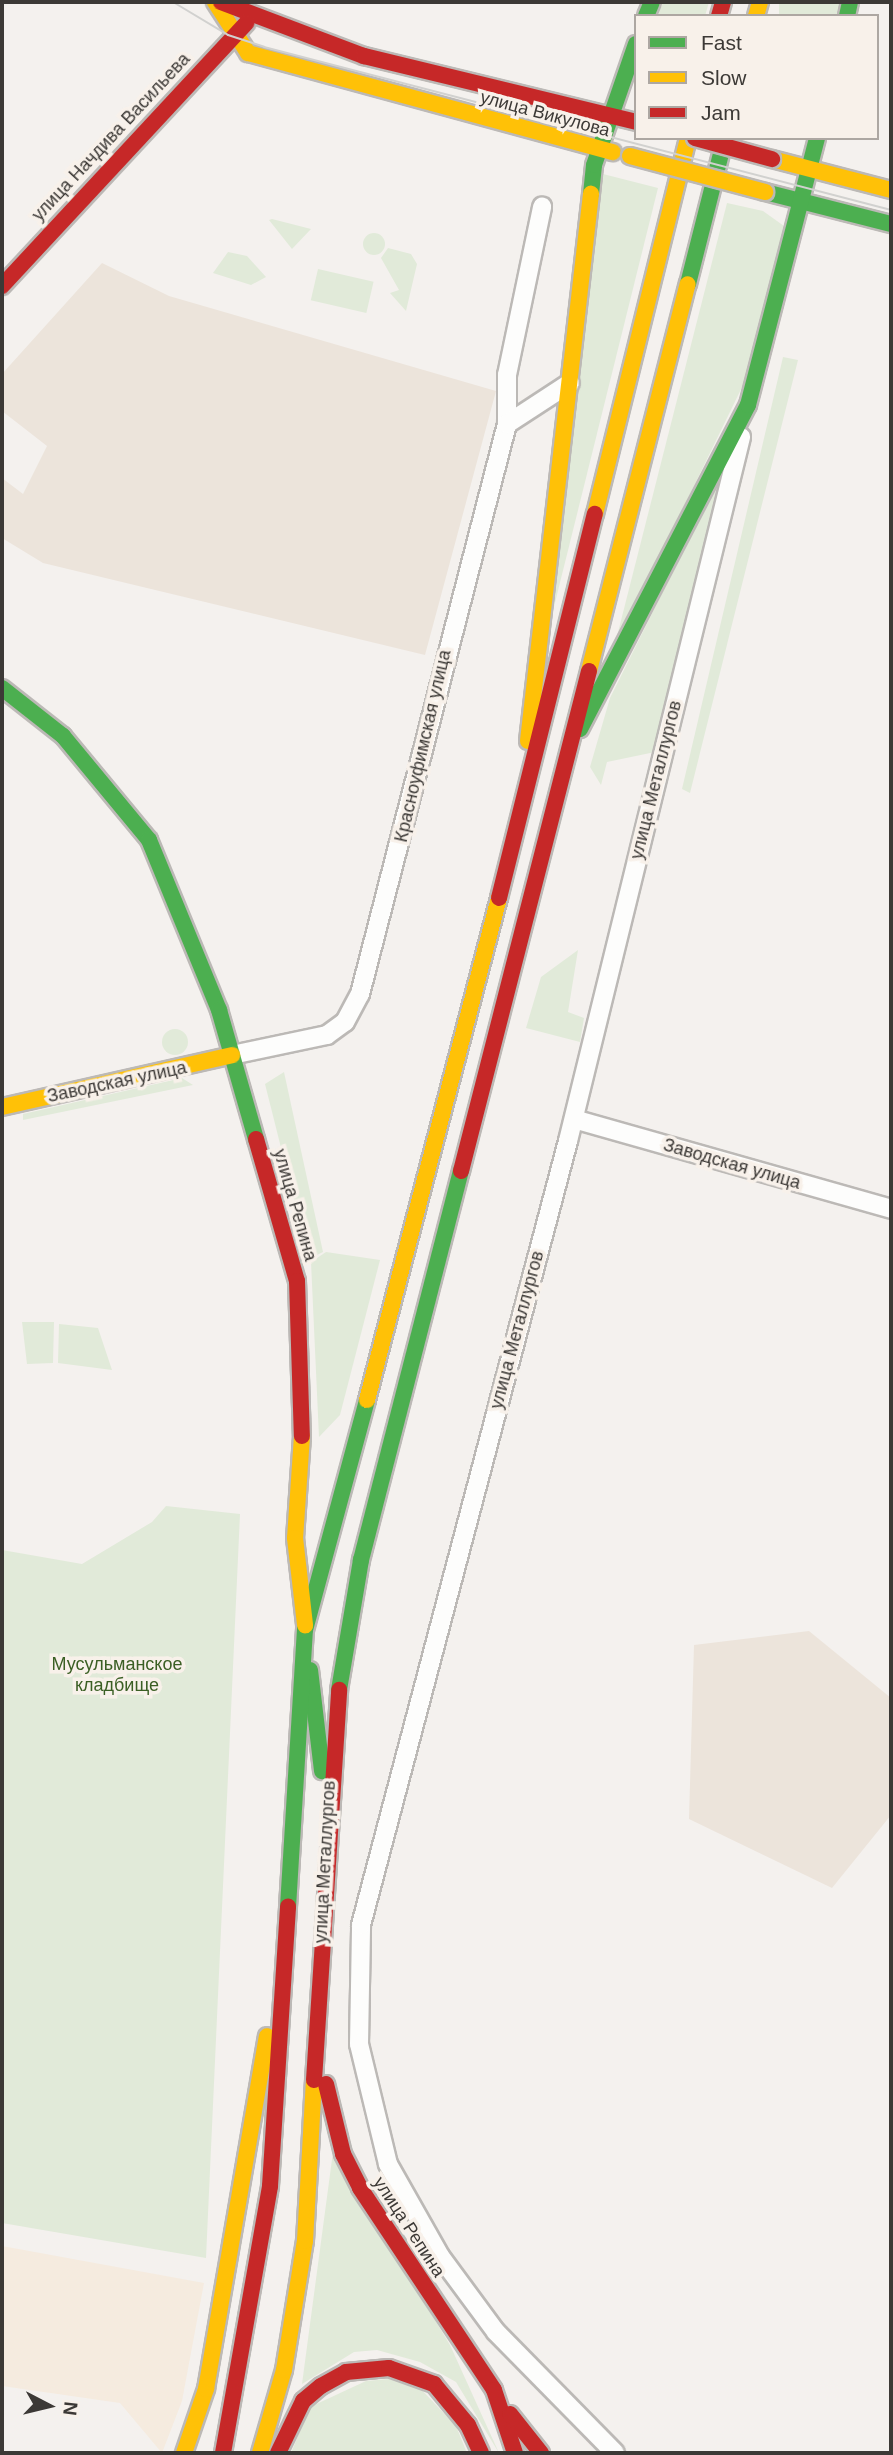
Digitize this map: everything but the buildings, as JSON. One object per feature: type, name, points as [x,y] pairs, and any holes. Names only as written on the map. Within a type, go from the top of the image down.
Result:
[{"type":"main road","name":"улица Викулова","points":[[215,2],[248,53],[891,224]]},
{"type":"main road","name":"улица Викулова","points":[[221,2],[251,16],[364,56],[634,122]]},
{"type":"main road","name":"улица Начдива Васильева","points":[[2,286],[251,16]]},
{"type":"main road","points":[[524,778],[598,148],[606,116],[634,49]]},
{"type":"main road","name":"улица Металлургов","points":[[223,2453],[252,2316],[270,2186],[305,1630],[459,1061],[524,778],[687,140]]},
{"type":"main road","points":[[702,140],[891,190]]},
{"type":"main road","name":"улица Металлургов","points":[[260,2453],[284,2370],[305,2241],[320,2005],[327,1809],[337,1697],[360,1560],[724,140]]},
{"type":"main road","name":"улица Металлургов","points":[[748,405],[816,140]]},
{"type":"main road","points":[[566,755],[748,405]]},
{"type":"main road","name":"улица Репина","points":[[2,688],[63,736],[149,840],[189,924],[232,1055],[297,1281],[305,1388],[295,1538],[327,1809]]},
{"type":"main road","name":"Заводская улица","points":[[2,1107],[232,1055]]},
{"type":"main road","points":[[184,2453],[206,2389],[260,2067],[282,1997]]},
{"type":"main road","name":"улица Репина","points":[[320,2005],[325,2079],[342,2154],[375,2215],[494,2390],[516,2453]]},
{"type":"main road","points":[[278,2453],[303,2402],[321,2386],[346,2372],[389,2368],[434,2384],[468,2425],[481,2453]]},
{"type":"main road","points":[[494,2390],[541,2453]]},
{"type":"street","name":"Красноуфимская улица","points":[[232,1055],[327,1035],[345,1022],[360,994],[507,424],[507,375],[542,207]]},
{"type":"street","points":[[507,424],[570,383]]},
{"type":"street","name":"улица Металлургов","points":[[615,2453],[496,2332],[440,2256],[388,2164],[359,2044],[361,1925],[375,1857],[573,1119],[748,405]]},
{"type":"street","name":"Заводская улица","points":[[573,1119],[891,1209]]},
{"type":"shaded area","points":[[102,263],[169,296],[496,391],[425,655],[43,563],[2,538],[2,478],[23,494],[47,446],[2,411],[2,374]]},
{"type":"shaded area","points":[[809,1631],[891,1698],[891,1815],[832,1888],[689,1819],[694,1645]]},
{"type":"shaded area","points":[[2,2246],[204,2283],[182,2401],[162,2453],[120,2403],[2,2386]]},
{"type":"green space","points":[[663,2],[709,2],[706,14],[659,14]]},
{"type":"green space","points":[[779,2],[840,2],[840,14],[779,14]]},
{"type":"green space","points":[[603,174],[658,188],[547,635]]},
{"type":"green space","points":[[727,203],[763,211],[784,226],[746,379],[613,652]]},
{"type":"green space","points":[[272,219],[311,229],[292,249],[269,220]]},
{"type":"green space","points":[[374,233],[382,236],[385,244],[382,252],[374,255],[366,252],[363,244],[366,236]]},
{"type":"green space","points":[[388,248],[411,254],[417,264],[406,311],[390,293],[399,290],[381,258]]},
{"type":"green space","points":[[228,252],[247,256],[266,277],[251,285],[213,273]]},
{"type":"green space","points":[[318,269],[374,282],[366,313],[311,300]]},
{"type":"green space","points":[[783,357],[798,360],[690,793],[682,789]]},
{"type":"green space","points":[[724,469],[655,752],[607,762],[601,785],[590,767],[610,698]]},
{"type":"green space","points":[[578,950],[568,1012],[584,1018],[580,1042],[526,1028],[541,977]]},
{"type":"green space","points":[[175,1029],[184,1033],[188,1042],[184,1051],[175,1055],[166,1051],[162,1042],[166,1033]]},
{"type":"green space","points":[[284,1072],[323,1252],[309,1259],[265,1084]]},
{"type":"green space","points":[[182,1078],[193,1085],[23,1120],[23,1114]]},
{"type":"green space","points":[[326,1252],[380,1260],[340,1415],[319,1437],[311,1262]]},
{"type":"green space","points":[[22,1322],[54,1322],[53,1363],[27,1364]]},
{"type":"green space","points":[[59,1324],[98,1328],[112,1370],[58,1363]]},
{"type":"green space","name":"Мусульманское кладбище","points":[[166,1506],[240,1514],[206,2258],[2,2223],[2,1550],[82,1564],[152,1522]]},
{"type":"green space","points":[[333,2152],[450,2345],[499,2453],[456,2382],[420,2362],[377,2350],[354,2352],[302,2384]]},
{"type":"green space","points":[[389,2379],[418,2386],[456,2426],[467,2453],[291,2453],[310,2407],[366,2381]]},
{"type":"tram line","points":[[173,2],[228,35],[264,47],[891,210]]},
{"type":"traffic: fast","points":[[647,14],[652,2]]},
{"type":"traffic: fast","points":[[847,14],[850,2]]},
{"type":"traffic: fast","points":[[591,194],[594,165],[634,50]]},
{"type":"traffic: fast","points":[[688,284],[724,140]]},
{"type":"traffic: fast","points":[[580,729],[748,405],[816,140]]},
{"type":"traffic: fast","points":[[765,192],[891,224]]},
{"type":"traffic: fast","points":[[2,688],[63,736],[149,840],[219,1010],[256,1139]]},
{"type":"traffic: fast","points":[[339,1690],[361,1560],[461,1171]]},
{"type":"traffic: fast","points":[[288,1907],[305,1630],[367,1400]]},
{"type":"traffic: fast","points":[[310,1670],[322,1771]]},
{"type":"traffic: slow","points":[[215,2],[248,53],[613,152]]},
{"type":"traffic: slow","points":[[757,14],[760,2]]},
{"type":"traffic: slow","points":[[595,514],[688,140]]},
{"type":"traffic: slow","points":[[630,156],[765,192]]},
{"type":"traffic: slow","points":[[772,159],[891,190]]},
{"type":"traffic: slow","points":[[528,741],[591,194]]},
{"type":"traffic: slow","points":[[589,671],[688,284]]},
{"type":"traffic: slow","points":[[367,1400],[499,898]]},
{"type":"traffic: slow","points":[[2,1107],[232,1055]]},
{"type":"traffic: slow","points":[[302,1436],[295,1538],[305,1625]]},
{"type":"traffic: slow","points":[[184,2453],[206,2389],[267,2036]]},
{"type":"traffic: slow","points":[[260,2453],[284,2370],[305,2241],[314,2080]]},
{"type":"traffic: jam","points":[[221,2],[364,56],[634,122]]},
{"type":"traffic: jam","points":[[720,14],[723,2]]},
{"type":"traffic: jam","points":[[2,286],[246,23]]},
{"type":"traffic: jam","points":[[702,140],[772,159]]},
{"type":"traffic: jam","points":[[499,898],[595,514]]},
{"type":"traffic: jam","points":[[461,1171],[589,671]]},
{"type":"traffic: jam","points":[[256,1139],[297,1281],[302,1436]]},
{"type":"traffic: jam","points":[[314,2080],[339,1690]]},
{"type":"traffic: jam","points":[[223,2453],[270,2186],[288,1907]]},
{"type":"traffic: jam","points":[[326,2084],[343,2154],[360,2188],[494,2390],[515,2453]]},
{"type":"traffic: jam","points":[[278,2453],[303,2401],[321,2386],[346,2372],[389,2368],[434,2384],[468,2425],[481,2453]]},
{"type":"traffic: jam","points":[[510,2414],[541,2453]]}]
